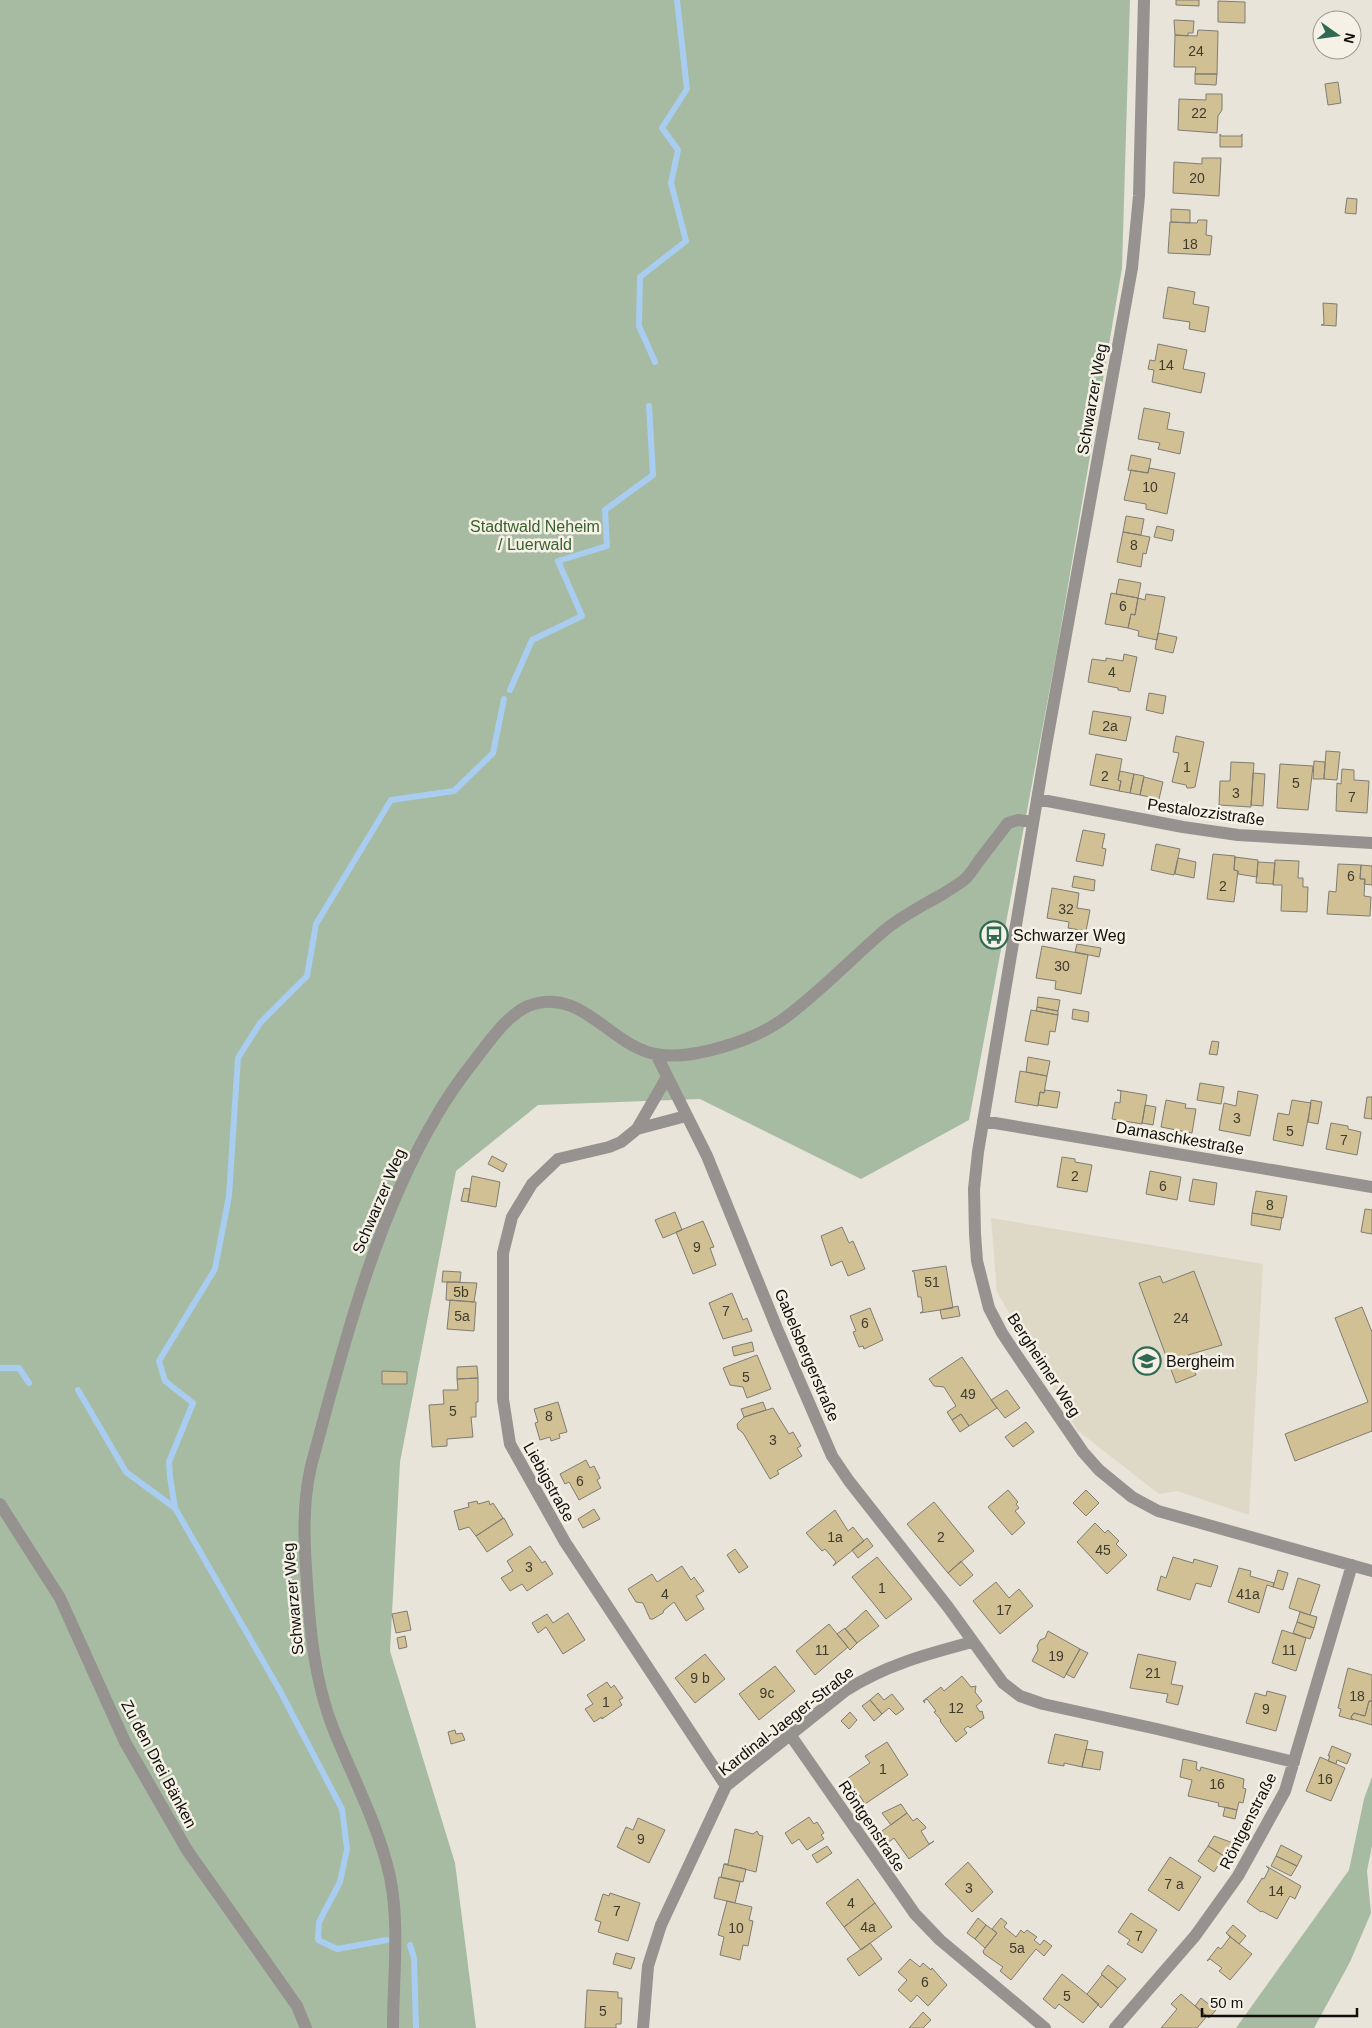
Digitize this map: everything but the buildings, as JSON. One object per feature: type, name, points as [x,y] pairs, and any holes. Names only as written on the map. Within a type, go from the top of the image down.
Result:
[{"type":"street","name":"Schwarzer Weg","points":[[1037,799],[1132,268],[1139,196],[1144,0]]},
{"type":"street","name":"Bergheimer Weg","points":[[1037,799],[978,1152],[974,1197],[977,1261],[984,1293],[1002,1333],[1090,1461],[1121,1490],[1158,1511],[1372,1571]]},
{"type":"street","name":"Pestalozzistraße","points":[[1037,799],[1183,828],[1238,835],[1372,843]]},
{"type":"street","name":"Schwarzer Weg","points":[[392,2028],[396,1931],[390,1876],[374,1826],[324,1703],[314,1660],[304,1537],[305,1501],[312,1466],[341,1354],[359,1294],[388,1218],[424,1137],[455,1087],[485,1048],[516,1014],[529,1006],[558,1001],[584,1011],[633,1046],[656,1054],[675,1056],[718,1048],[746,1038],[785,1018],[889,927],[964,880],[1008,823],[1018,820],[1033,822]]},
{"type":"street","name":"Gabelsbergerstraße","points":[[656,1054],[707,1156],[778,1331],[832,1456],[849,1481],[948,1607],[972,1642]]},
{"type":"street","name":"Liebigstraße","points":[[667,1077],[637,1129],[621,1142],[609,1147],[558,1159],[532,1184],[512,1217],[503,1253],[503,1400],[510,1444],[517,1459],[565,1542],[726,1786]]},
{"type":"street","name":"Liebigstraße","points":[[637,1129],[686,1116]]},
{"type":"street","name":"Damaschkestraße","points":[[983,1121],[1372,1187]]},
{"type":"street","name":"Zu den Drei Bänken","points":[[0,1504],[60,1598],[125,1742],[187,1850],[297,2006],[306,2028]]},
{"type":"street","name":"Röntgenstraße","points":[[1115,2028],[1195,1936],[1238,1876],[1285,1792],[1352,1565]]},
{"type":"street","name":"Kardinal-Jaeger-Straße","points":[[643,2028],[648,1966],[661,1925],[726,1786],[845,1691],[874,1673],[915,1658],[972,1642]]},
{"type":"street","points":[[972,1642],[1003,1683],[1020,1696],[1294,1762]]},
{"type":"street","name":"Röntgenstraße","points":[[791,1736],[915,1914],[940,1940],[1046,2028]]},
{"type":"shaded area","name":"Bergheim","points":[[991,1218],[1263,1264],[1249,1515],[1177,1491],[1159,1494],[1077,1430],[997,1292]]},
{"type":"green space","name":"Stadtwald Neheim / Luerwald","points":[[0,0],[1130,0],[1122,268],[1056,656],[969,1120],[861,1179],[700,1099],[538,1105],[456,1171],[400,1462],[390,1651],[455,1863],[476,2028],[0,2028]]},
{"type":"green space","points":[[1372,1777],[1372,1846],[1367,1871],[1371,1913],[1350,1962],[1314,2028],[1236,2028],[1349,1870],[1364,1799]]},
{"type":"waterway","points":[[655,362],[639,326],[640,277],[686,241],[671,183],[678,150],[662,128],[687,89],[677,0]]},
{"type":"waterway","points":[[510,690],[532,640],[582,616],[558,561],[607,546],[605,510],[653,475],[649,406]]},
{"type":"waterway","points":[[387,1940],[337,1949],[318,1940],[319,1922],[340,1882],[347,1849],[342,1809],[279,1689],[175,1508],[169,1462],[193,1403],[165,1381],[159,1361],[215,1269],[229,1196],[238,1058],[260,1023],[307,976],[316,924],[391,800],[454,791],[493,753],[504,699]]},
{"type":"waterway","points":[[0,1368],[19,1368],[29,1383]]},
{"type":"waterway","points":[[78,1390],[126,1472],[175,1508]]},
{"type":"waterway","points":[[410,1945],[414,1958],[416,2028]]},
{"type":"place","name":"Schwarzer Weg","points":[[994,935]]},
{"type":"place","name":"Bergheim","points":[[1147,1361]]}]
